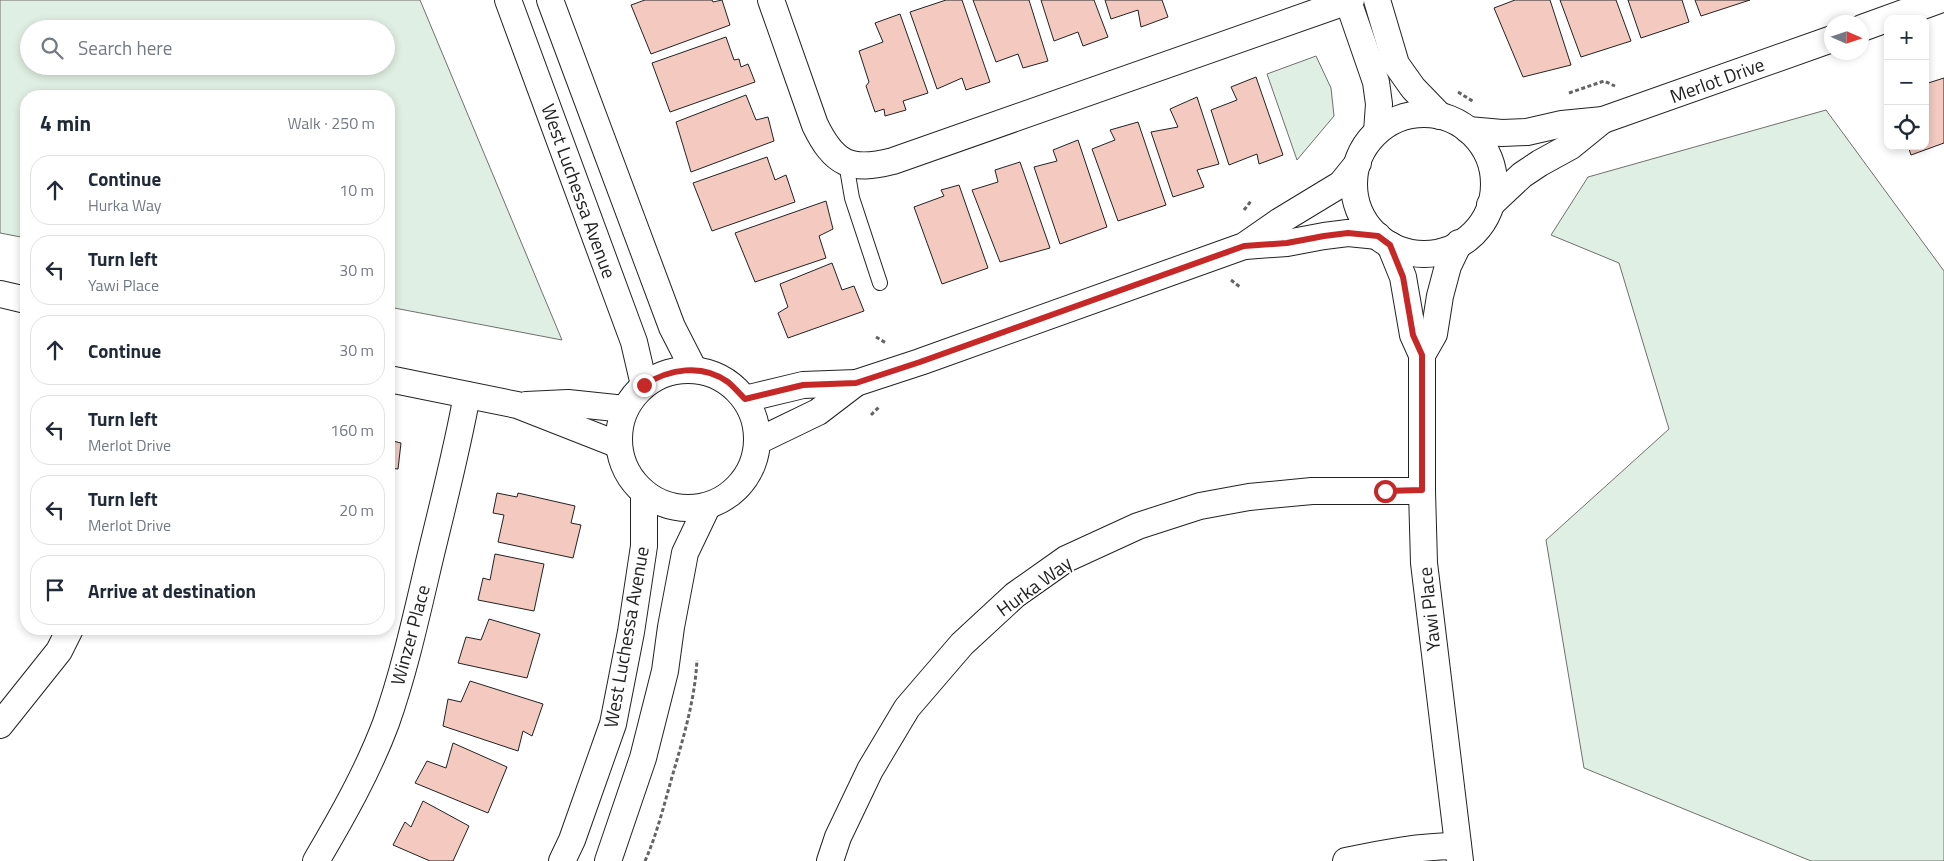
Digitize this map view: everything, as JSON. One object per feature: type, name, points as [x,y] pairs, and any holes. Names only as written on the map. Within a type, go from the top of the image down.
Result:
[{"type":"street","name":"West Luchessa Avenue","points":[[508,0],[634,342],[644,385]]},
{"type":"street","name":"West Luchessa Avenue","points":[[550,0],[672,327],[694,370]]},
{"type":"street","points":[[771,0],[815,125],[832,155],[846,163],[874,166],[892,161],[1349,1],[1376,82],[1379,104],[1377,132]]},
{"type":"street","points":[[1377,0],[1396,64],[1413,88],[1440,116]]},
{"type":"street","points":[[1869,25],[1939,0]]},
{"type":"street","name":"Merlot Drive","points":[[1468,130],[1502,133],[1526,132],[1562,124],[1602,120],[1824,41]]},
{"type":"street","name":"Merlot Drive","points":[[1244,246],[1287,243],[1348,233],[1384,241],[1413,253],[1431,254],[1448,250],[1459,244],[1481,224],[1490,205],[1494,184],[1492,168],[1486,151],[1462,125],[1440,116],[1425,113],[1402,117],[1381,128],[1366,143],[1358,163],[1354,184],[1357,206],[1368,227],[1384,241]]},
{"type":"street","name":"Merlot Drive","points":[[1490,205],[1522,175],[1571,146],[1602,120]]},
{"type":"street","name":"Merlot Drive","points":[[745,399],[803,385],[856,383],[920,362],[1244,246],[1280,221],[1341,184],[1358,163]]},
{"type":"street","points":[[1384,241],[1403,277],[1413,335],[1422,355]]},
{"type":"street","points":[[1422,355],[1434,334],[1440,296],[1448,266],[1459,244]]},
{"type":"street","points":[[0,294],[20,299]]},
{"type":"street","name":"Yawi Place","points":[[1422,355],[1424,563],[1430,628],[1459,854]]},
{"type":"street","points":[[682,369],[694,370],[706,372],[728,382],[745,399],[754,419],[758,441],[754,463],[743,482],[727,497],[707,507],[685,510],[663,505],[644,494],[629,478],[620,456],[618,432],[625,408],[644,385],[659,375],[682,369]]},
{"type":"street","points":[[395,380],[517,405],[619,445]]},
{"type":"street","name":"Merlot Drive","points":[[758,441],[818,412],[856,383]]},
{"type":"street","name":"Winzer Place","points":[[316,861],[340,821],[370,760],[386,722],[407,654],[467,395]]},
{"type":"street","points":[[517,405],[568,403],[625,408]]},
{"type":"street","name":"Hurka Way","points":[[830,861],[838,837],[870,770],[907,708],[962,644],[1015,595],[1066,559],[1138,526],[1210,504],[1249,497],[1312,491],[1422,490]]},
{"type":"street","name":"West Luchessa Avenue","points":[[562,861],[572,840],[613,724],[631,632],[644,546],[644,494]]},
{"type":"street","points":[[608,861],[643,758],[660,690],[685,553],[707,507]]},
{"type":"street","points":[[0,726],[59,650],[67,635]]},
{"type":"street","points":[[1346,861],[1374,854],[1430,846],[1459,854]]},
{"type":"lane","points":[[846,163],[852,198],[880,283]]},
{"type":"path","points":[[1456,91],[1476,103]]},
{"type":"path","points":[[645,861],[654,840],[677,759],[696,684],[697,657]]},
{"type":"green space","points":[[0,0],[420,0],[562,340],[395,308],[395,90],[20,90],[20,237],[0,233]]},
{"type":"green space","points":[[1316,56],[1331,88],[1334,116],[1297,160],[1267,74]]},
{"type":"green space","points":[[1826,110],[1944,271],[1944,861],[1811,861],[1584,768],[1546,540],[1669,429],[1619,263],[1551,235],[1588,177]]},
{"type":"building","points":[[645,0],[712,0],[713,2],[722,0],[730,25],[651,54],[631,5]]},
{"type":"building","points":[[946,0],[962,0],[990,82],[966,90],[962,78],[937,89],[910,12]]},
{"type":"building","points":[[973,0],[1029,0],[1048,61],[1023,68],[1018,54],[996,62]]},
{"type":"building","points":[[1041,0],[1094,0],[1108,37],[1083,46],[1078,32],[1054,41]]},
{"type":"building","points":[[1105,0],[1162,0],[1168,17],[1141,27],[1138,10],[1111,19]]},
{"type":"building","points":[[1515,0],[1550,0],[1571,65],[1523,77],[1494,8]]},
{"type":"building","points":[[1560,0],[1616,0],[1631,41],[1581,57]]},
{"type":"building","points":[[1628,0],[1682,0],[1689,22],[1641,38]]},
{"type":"building","points":[[1695,0],[1750,0],[1701,16]]},
{"type":"building","points":[[900,14],[928,93],[903,101],[906,110],[885,116],[884,109],[875,112],[866,86],[869,82],[859,51],[883,42],[875,23]]},
{"type":"building","points":[[726,37],[734,60],[739,59],[741,67],[748,64],[755,82],[670,112],[652,63]]},
{"type":"building","points":[[1256,77],[1283,155],[1259,164],[1257,154],[1229,165],[1211,110],[1237,100],[1231,87]]},
{"type":"building","points":[[1944,78],[1944,143],[1929,148],[1929,105],[1929,83]]},
{"type":"building","points":[[746,95],[756,120],[768,117],[774,141],[691,172],[676,122]]},
{"type":"building","points":[[1197,97],[1219,164],[1197,170],[1204,187],[1173,197],[1151,132],[1178,127],[1170,109]]},
{"type":"building","points":[[1138,122],[1166,205],[1118,221],[1092,149],[1115,140],[1110,130]]},
{"type":"building","points":[[1078,140],[1107,227],[1060,244],[1034,167],[1057,161],[1053,150]]},
{"type":"building","points":[[1909,150],[1925,150],[1911,155]]},
{"type":"building","points":[[767,157],[775,180],[786,175],[795,202],[712,231],[693,183]]},
{"type":"building","points":[[1020,162],[1050,248],[1000,262],[972,190],[998,182],[995,170]]},
{"type":"building","points":[[959,185],[988,268],[942,284],[914,207],[944,196],[941,190]]},
{"type":"building","points":[[826,201],[833,229],[819,236],[826,258],[755,282],[735,233]]},
{"type":"building","points":[[832,263],[842,290],[854,286],[864,311],[788,338],[778,313],[788,307],[780,284]]},
{"type":"building","points":[[395,442],[401,443],[398,469],[395,469]]},
{"type":"building","points":[[497,493],[517,497],[518,493],[575,506],[571,523],[581,525],[573,558],[498,542],[504,515],[493,513]]},
{"type":"building","points":[[495,554],[544,564],[534,611],[478,600],[483,578],[490,580]]},
{"type":"building","points":[[489,619],[540,634],[527,678],[458,663],[466,637],[481,640]]},
{"type":"building","points":[[470,681],[543,704],[532,736],[523,731],[518,751],[443,726],[448,699],[461,702]]},
{"type":"building","points":[[453,743],[507,767],[488,813],[415,783],[427,761],[446,768]]},
{"type":"building","points":[[423,801],[469,826],[453,861],[430,861],[393,845],[405,822],[411,827]]},
{"type":"route","points":[[644,385],[659,375],[682,369],[706,372],[728,382],[745,399],[803,385],[856,383],[920,362],[1244,246],[1287,243],[1348,233],[1378,236],[1390,245],[1403,277],[1413,335],[1422,355],[1422,490],[1385,491]]}]
